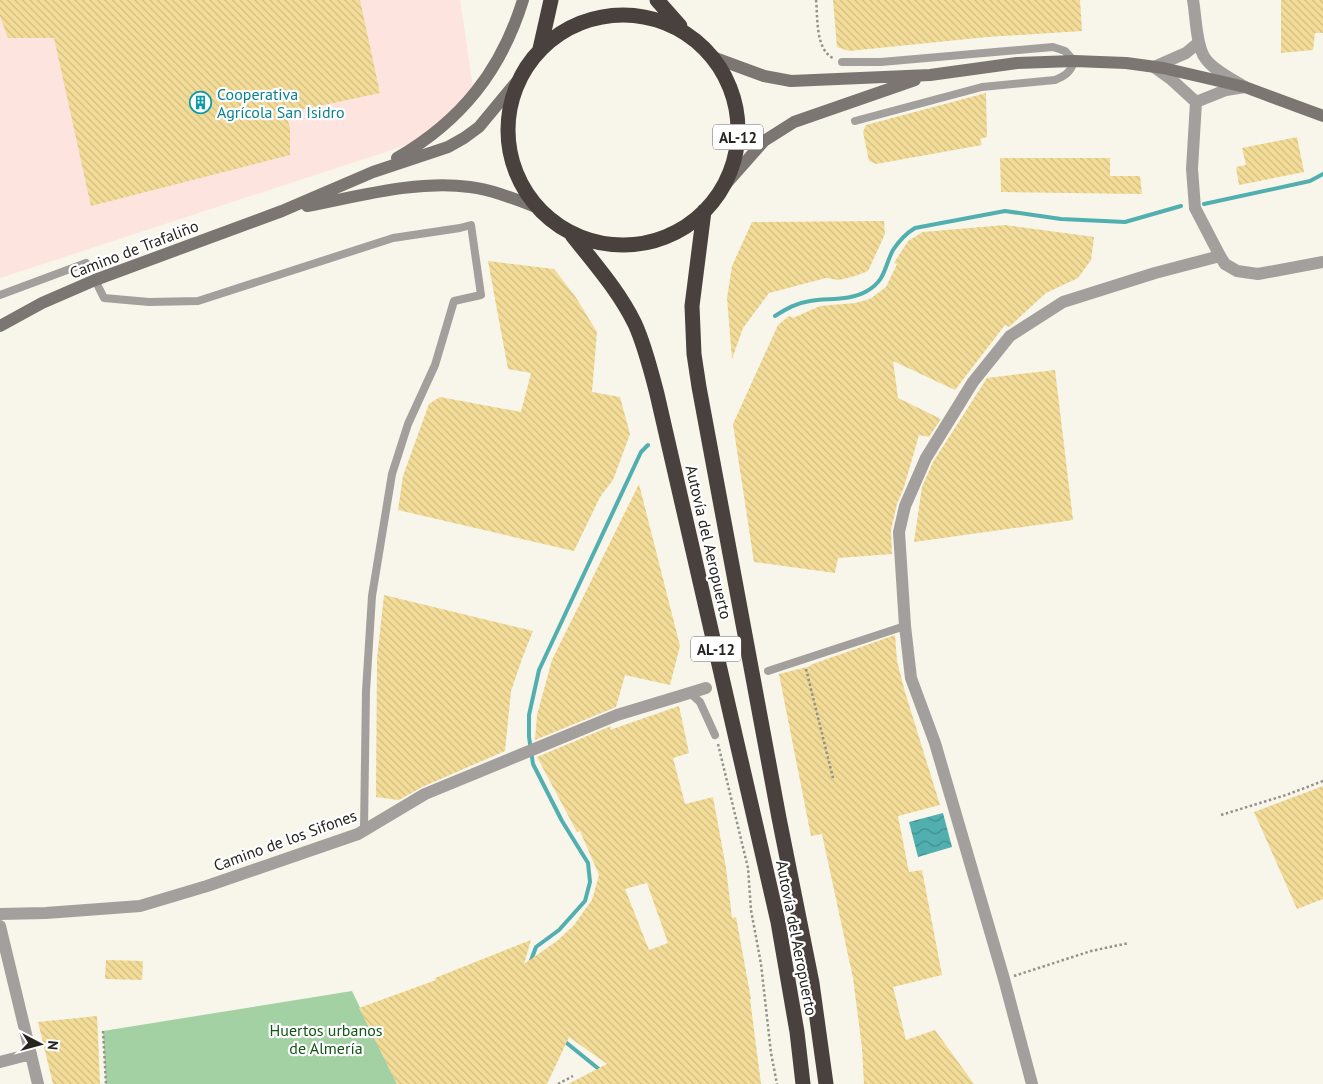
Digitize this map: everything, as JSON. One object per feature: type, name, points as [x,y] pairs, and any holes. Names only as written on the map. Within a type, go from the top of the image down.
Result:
[{"type":"highway","name":"AL-12","points":[[540,49],[551,0]]},
{"type":"highway","name":"AL-12","points":[[657,0],[686,32],[715,58],[731,87],[739,120],[737,153],[725,185],[704,211],[678,232],[652,242],[625,246],[598,244],[572,235],[553,223],[536,207],[521,185],[511,160],[507,133],[510,106],[518,80],[540,49],[565,29],[595,17],[626,13],[658,19],[686,32]]},
{"type":"highway","name":"Autovía del Aeropuerto","points":[[704,211],[692,306],[692,330],[698,379],[779,818],[812,983],[826,1084]]},
{"type":"highway","name":"Autovía del Aeropuerto","points":[[572,235],[615,290],[635,323],[645,348],[778,922],[803,1084]]},
{"type":"street","points":[[373,172],[412,150],[456,116],[478,90],[498,59],[523,0]]},
{"type":"street","points":[[1193,0],[1198,43],[1204,58],[1245,87]]},
{"type":"street","points":[[1154,67],[1186,53],[1198,43]]},
{"type":"street","points":[[715,58],[764,76],[791,81],[930,75],[1017,63],[1074,61],[1118,63],[1154,67],[1245,87],[1323,116]]},
{"type":"street","points":[[1154,67],[1172,80],[1196,102]]},
{"type":"street","points":[[725,185],[764,141],[794,122],[930,75]]},
{"type":"street","points":[[282,211],[373,172],[448,147],[479,127],[518,80]]},
{"type":"street","points":[[1196,102],[1226,90],[1245,87]]},
{"type":"street","points":[[1196,102],[1192,169],[1195,208],[1225,264],[1237,271],[1258,274],[1323,262]]},
{"type":"street","points":[[282,211],[409,187],[441,186],[470,187],[495,192],[536,207]]},
{"type":"street","name":"Camino de Trafaliño","points":[[0,326],[42,302],[95,280],[282,211]]},
{"type":"street","points":[[1032,1084],[1004,979],[935,743],[911,678],[905,626],[899,532],[905,506],[926,458],[973,382],[1010,336],[1062,302],[1155,273],[1220,256]]},
{"type":"street","name":"Camino de los Sifones","points":[[0,914],[46,913],[140,906],[254,870],[358,834],[425,794],[617,715],[706,688]]},
{"type":"street","points":[[0,926],[38,1084]]},
{"type":"street","points":[[0,982],[13,979]]},
{"type":"street","points":[[0,1062],[31,1054]]},
{"type":"lane","points":[[842,62],[881,62],[1053,47],[1065,51],[1074,61],[1072,69],[1065,76],[1055,80],[982,87],[855,121]]},
{"type":"lane","points":[[95,280],[104,298],[148,302],[198,301],[393,238],[471,225],[481,295],[454,301],[435,365],[408,424],[392,474],[372,596],[366,691],[364,829]]},
{"type":"lane","points":[[0,295],[86,263]]},
{"type":"lane","points":[[768,671],[905,626]]},
{"type":"lane","points":[[690,693],[700,702],[716,735]]},
{"type":"path","points":[[816,0],[821,44],[828,56],[842,62]]},
{"type":"path","points":[[803,660],[833,778]]},
{"type":"path","points":[[716,735],[748,868],[751,910],[761,964],[771,1053],[777,1084]]},
{"type":"path","points":[[1221,815],[1286,795],[1323,781]]},
{"type":"path","points":[[1004,979],[1091,951],[1130,944]]},
{"type":"path","points":[[103,1031],[106,1084]]},
{"type":"path","points":[[558,1084],[573,1076]]},
{"type":"shaded area","points":[[0,0],[460,0],[473,87],[422,140],[0,278]]},
{"type":"green space","name":"Huertos urbanos de Almería","points":[[352,991],[397,1084],[106,1084],[103,1031]]},
{"type":"water","points":[[943,813],[952,847],[918,857],[909,822]]},
{"type":"building","name":"Cooperativa Agrícola San Isidro","points":[[0,0],[360,0],[380,93],[286,113],[290,128],[290,155],[91,206],[54,38],[8,38],[0,16]]},
{"type":"building","points":[[833,0],[1080,0],[1082,31],[987,37],[849,51],[837,47]]},
{"type":"building","points":[[1281,0],[1323,0],[1323,33],[1315,33],[1313,50],[1281,53]]},
{"type":"building","points":[[986,93],[987,137],[980,139],[982,145],[876,164],[869,161],[863,132],[866,125]]},
{"type":"building","points":[[1297,137],[1304,172],[1239,185],[1236,167],[1246,165],[1242,148]]},
{"type":"building","points":[[1000,158],[1110,158],[1110,176],[1140,176],[1142,194],[1001,192]]},
{"type":"building","points":[[884,221],[885,234],[868,271],[839,280],[826,278],[769,293],[743,328],[732,359],[727,298],[732,266],[752,222]]},
{"type":"building","points":[[1005,225],[1094,237],[1091,260],[1078,278],[1046,293],[1009,327],[1005,325],[955,390],[893,361],[898,398],[941,419],[929,437],[919,435],[904,487],[897,504],[891,530],[892,554],[838,558],[835,573],[754,562],[733,424],[778,325],[789,316],[793,318],[820,306],[855,303],[870,299],[886,287],[897,264],[894,263],[908,241],[923,232]]},
{"type":"building","points":[[488,261],[554,269],[575,296],[597,332],[592,392],[620,397],[630,434],[613,480],[600,497],[574,551],[398,510],[403,476],[429,404],[440,397],[521,412],[531,373],[508,369]]},
{"type":"building","points":[[1055,370],[1073,520],[914,542],[922,487],[933,462],[987,378]]},
{"type":"building","points":[[639,484],[680,646],[670,685],[625,675],[616,707],[535,740],[537,715],[552,660]]},
{"type":"building","points":[[384,595],[533,631],[511,691],[505,751],[422,787],[399,800],[376,797],[377,659]]},
{"type":"building","points":[[895,635],[897,661],[905,692],[940,805],[898,816],[909,872],[922,870],[942,975],[893,987],[906,1040],[935,1030],[974,1084],[864,1084],[862,1048],[853,978],[822,834],[811,836],[779,674],[811,666]]},
{"type":"building","points":[[679,706],[689,753],[673,758],[685,804],[713,797],[726,868],[732,918],[736,917],[751,999],[761,1084],[568,1084],[607,1064],[569,1037],[547,1084],[397,1084],[359,1008],[436,980],[435,978],[531,940],[524,964],[557,941],[574,925],[592,900],[599,875],[580,831],[577,832],[537,757],[611,726],[610,730]],"holes":[[[647,883],[668,943],[649,950],[625,889]]]},
{"type":"building","points":[[1323,786],[1323,899],[1297,909],[1254,812]]},
{"type":"building","points":[[106,960],[143,961],[142,980],[105,979]]},
{"type":"building","points":[[97,1016],[100,1084],[53,1084],[38,1022]]},
{"type":"waterway","points":[[1204,204],[1310,181],[1323,174]]},
{"type":"waterway","points":[[775,316],[800,303],[846,298],[867,291],[881,278],[893,250],[905,235],[915,228],[1005,211],[1061,219],[1125,222],[1181,206]]},
{"type":"waterway","points":[[530,963],[536,947],[559,930],[585,901],[590,882],[588,863],[562,821],[533,764],[529,737],[529,715],[539,670],[641,452],[648,445]]},
{"type":"waterway","points":[[563,1040],[600,1070]]},
{"type":"place","name":"Cooperativa Agrícola San Isidro","points":[[201,103]]}]
